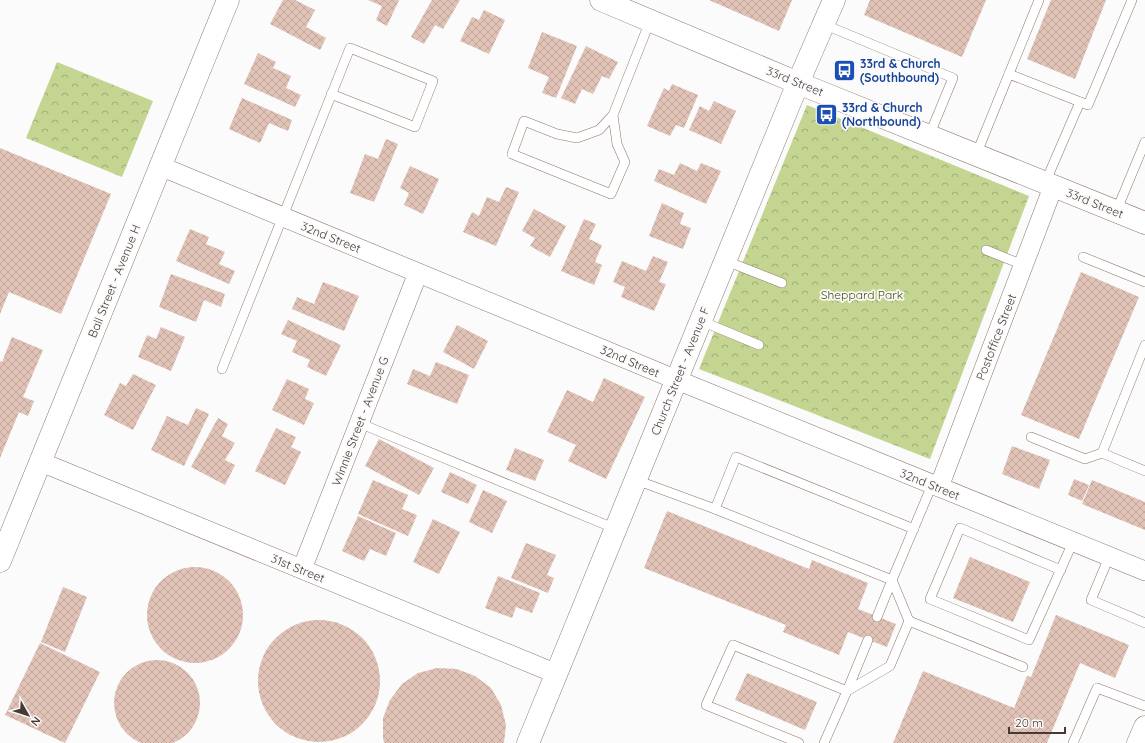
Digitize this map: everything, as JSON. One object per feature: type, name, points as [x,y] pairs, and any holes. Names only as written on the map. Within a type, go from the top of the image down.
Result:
[{"type":"street","name":"Ball Street - Avenue H","points":[[0,561],[228,0]]},
{"type":"street","name":"33rd Street","points":[[601,0],[929,136],[1145,223]]},
{"type":"street","name":"Church Street - Avenue F","points":[[528,743],[798,82],[834,0]]},
{"type":"street","name":"32nd Street","points":[[160,166],[677,380],[1145,571]]},
{"type":"street","name":"Postoffice Street","points":[[936,486],[1023,265],[1049,185]]},
{"type":"street","name":"Winnie Street - Avenue G","points":[[302,569],[418,273]]},
{"type":"street","name":"31st Street","points":[[41,462],[556,674]]},
{"type":"street","points":[[1138,743],[1145,727]]},
{"type":"lane","points":[[976,155],[1039,0]]},
{"type":"lane","points":[[1009,74],[1088,105],[1132,0]]},
{"type":"lane","points":[[613,115],[617,144],[625,162],[611,194],[512,154],[524,121],[557,134],[577,138],[599,130],[613,115],[650,21]]},
{"type":"lane","points":[[823,24],[954,78],[929,136]]},
{"type":"lane","points":[[222,369],[331,94],[350,48],[433,81],[414,126],[331,94]]},
{"type":"lane","points":[[1049,185],[1080,102]]},
{"type":"lane","points":[[1116,212],[1145,142]]},
{"type":"lane","points":[[986,250],[1023,265]]},
{"type":"lane","points":[[1084,257],[1145,282]]},
{"type":"lane","points":[[726,260],[782,283]]},
{"type":"lane","points":[[701,321],[759,344]]},
{"type":"lane","points":[[1102,453],[1145,345]]},
{"type":"lane","points":[[359,423],[616,529]]},
{"type":"lane","points":[[1031,437],[1086,459],[1102,453],[1145,471]]},
{"type":"lane","points":[[715,509],[736,457],[914,529]]},
{"type":"lane","points":[[636,480],[715,509],[892,580],[909,621],[890,666],[847,691]]},
{"type":"lane","points":[[877,617],[914,529],[936,486]]},
{"type":"lane","points":[[1061,570],[960,528],[930,600],[1029,640],[1061,570],[1073,542]]},
{"type":"lane","points":[[1109,557],[1091,600],[1145,623]]},
{"type":"lane","points":[[909,621],[1023,667]]},
{"type":"lane","points":[[824,743],[868,640]]},
{"type":"lane","points":[[799,743],[706,705],[733,645],[847,691]]},
{"type":"lane","points":[[1073,743],[1097,688],[1145,706]]},
{"type":"green space","points":[[57,62],[153,101],[122,177],[26,138]]},
{"type":"green space","name":"Sheppard Park","points":[[807,105],[1029,196],[930,459],[699,369]]},
{"type":"building","points":[[283,0],[295,0],[315,10],[306,27],[326,38],[320,50],[270,24]]},
{"type":"building","points":[[368,0],[399,0],[387,26],[376,20],[382,6]]},
{"type":"building","points":[[432,0],[460,0],[443,29],[435,25],[424,44],[411,37]]},
{"type":"building","points":[[709,0],[792,0],[779,31]]},
{"type":"building","points":[[870,0],[986,0],[962,57],[864,15]]},
{"type":"building","points":[[1051,0],[1106,0],[1075,79],[1027,59]]},
{"type":"building","points":[[484,10],[505,20],[489,54],[460,41],[472,17],[479,20]]},
{"type":"building","points":[[542,32],[577,46],[556,98],[542,93],[549,77],[528,68]]},
{"type":"building","points":[[586,46],[618,62],[609,79],[602,76],[593,94],[582,89],[575,104],[561,98]]},
{"type":"building","points":[[258,53],[276,62],[273,68],[291,76],[286,88],[301,95],[295,107],[244,84]]},
{"type":"building","points":[[672,84],[698,95],[684,128],[676,125],[670,136],[647,126],[664,88],[669,91]]},
{"type":"building","points":[[242,98],[292,120],[288,131],[269,123],[260,143],[229,129]]},
{"type":"building","points":[[714,101],[736,111],[721,144],[689,130],[700,106],[709,111]]},
{"type":"building","points":[[386,139],[398,144],[374,202],[350,193],[365,154],[378,159]]},
{"type":"building","points":[[0,148],[111,194],[61,314],[9,292],[0,314]]},
{"type":"building","points":[[680,163],[697,171],[701,163],[721,171],[706,204],[654,181],[659,169],[674,175]]},
{"type":"building","points":[[410,166],[439,179],[423,214],[404,205],[409,193],[400,188]]},
{"type":"building","points":[[506,187],[519,192],[496,246],[463,232],[472,212],[479,216],[487,197],[499,202]]},
{"type":"building","points":[[662,203],[684,213],[680,224],[691,228],[683,249],[649,236]]},
{"type":"building","points":[[534,209],[566,226],[550,257],[530,246],[535,238],[522,231]]},
{"type":"building","points":[[584,219],[596,224],[589,239],[602,245],[595,262],[602,265],[594,285],[561,271]]},
{"type":"building","points":[[190,229],[209,237],[206,244],[225,252],[219,264],[235,271],[229,284],[176,261]]},
{"type":"building","points":[[653,256],[668,262],[659,282],[666,284],[654,311],[621,297],[625,287],[613,282],[622,261],[646,271]]},
{"type":"building","points":[[1081,272],[1139,297],[1079,439],[1021,415]]},
{"type":"building","points":[[171,274],[225,294],[221,307],[204,300],[196,322],[159,307]]},
{"type":"building","points":[[323,282],[359,296],[344,331],[292,309],[297,297],[314,304]]},
{"type":"building","points":[[288,320],[341,345],[326,376],[307,367],[310,360],[292,352],[297,341],[281,334]]},
{"type":"building","points":[[457,325],[488,341],[474,369],[443,352]]},
{"type":"building","points":[[161,327],[185,337],[171,371],[138,357],[147,335],[156,339]]},
{"type":"building","points":[[12,337],[43,350],[23,397],[34,401],[28,416],[19,412],[0,458],[0,361],[2,362]]},
{"type":"building","points":[[436,362],[469,375],[457,404],[407,384],[413,369],[430,376]]},
{"type":"building","points":[[133,374],[156,385],[133,430],[104,415],[120,383],[126,386]]},
{"type":"building","points":[[604,378],[645,397],[606,479],[568,461],[576,445],[547,432],[567,390],[593,402]]},
{"type":"building","points":[[287,379],[309,389],[305,399],[314,403],[304,425],[272,410]]},
{"type":"building","points":[[196,408],[209,414],[184,466],[151,450],[167,416],[188,425]]},
{"type":"building","points":[[218,418],[228,424],[222,436],[235,443],[225,460],[235,465],[225,485],[191,467]]},
{"type":"building","points":[[276,428],[296,437],[291,447],[301,452],[285,485],[255,471]]},
{"type":"building","points":[[379,439],[434,468],[419,495],[365,466]]},
{"type":"building","points":[[1012,446],[1050,460],[1039,489],[1002,474]]},
{"type":"building","points":[[515,448],[544,460],[535,481],[506,470]]},
{"type":"building","points":[[450,472],[477,485],[468,504],[441,492]]},
{"type":"building","points":[[1074,479],[1089,485],[1082,501],[1068,495]]},
{"type":"building","points":[[373,480],[408,495],[402,509],[417,515],[408,536],[358,514]]},
{"type":"building","points":[[1092,480],[1145,502],[1145,530],[1082,504]]},
{"type":"building","points":[[483,490],[507,501],[492,533],[469,522]]},
{"type":"building","points":[[667,511],[809,569],[812,560],[868,583],[858,609],[896,624],[887,647],[848,632],[839,655],[783,632],[786,625],[644,568]]},
{"type":"building","points":[[358,516],[396,533],[386,556],[370,549],[364,561],[342,551]]},
{"type":"building","points":[[433,519],[460,532],[439,574],[413,562]]},
{"type":"building","points":[[526,543],[556,555],[547,575],[554,578],[548,593],[511,578]]},
{"type":"building","points":[[970,557],[1030,582],[1013,622],[953,598]]},
{"type":"building","points":[[195,567],[213,570],[229,581],[240,597],[243,615],[240,633],[229,649],[213,660],[195,663],[177,660],[161,649],[150,633],[147,615],[150,597],[161,581],[177,570]]},
{"type":"building","points":[[498,576],[540,593],[532,613],[516,607],[512,618],[485,608]]},
{"type":"building","points":[[63,587],[87,597],[65,652],[41,642]]},
{"type":"building","points":[[1056,615],[1129,645],[1115,678],[1080,663],[1047,743],[893,743],[923,671],[1014,708],[1027,676],[1031,677]]},
{"type":"building","points":[[319,620],[342,625],[362,638],[375,658],[380,681],[375,704],[362,724],[342,737],[319,742],[296,737],[276,724],[263,704],[258,681],[263,658],[276,638],[296,625]]},
{"type":"building","points":[[40,643],[100,672],[65,743],[5,715]]},
{"type":"building","points":[[157,660],[173,664],[187,673],[196,687],[200,703],[196,719],[187,733],[173,742],[157,746],[141,742],[127,733],[118,719],[114,703],[118,687],[127,673],[141,664]]},
{"type":"building","points":[[437,668],[457,669],[475,676],[491,688],[501,705],[506,725],[504,743],[384,743],[383,718],[390,700],[402,684],[418,673]]},
{"type":"building","points":[[747,673],[817,702],[805,730],[735,700]]},
{"type":"place","name":"33rd & Church (Southbound)","points":[[844,70]]},
{"type":"place","name":"33rd & Church (Northbound)","points":[[827,114]]}]
